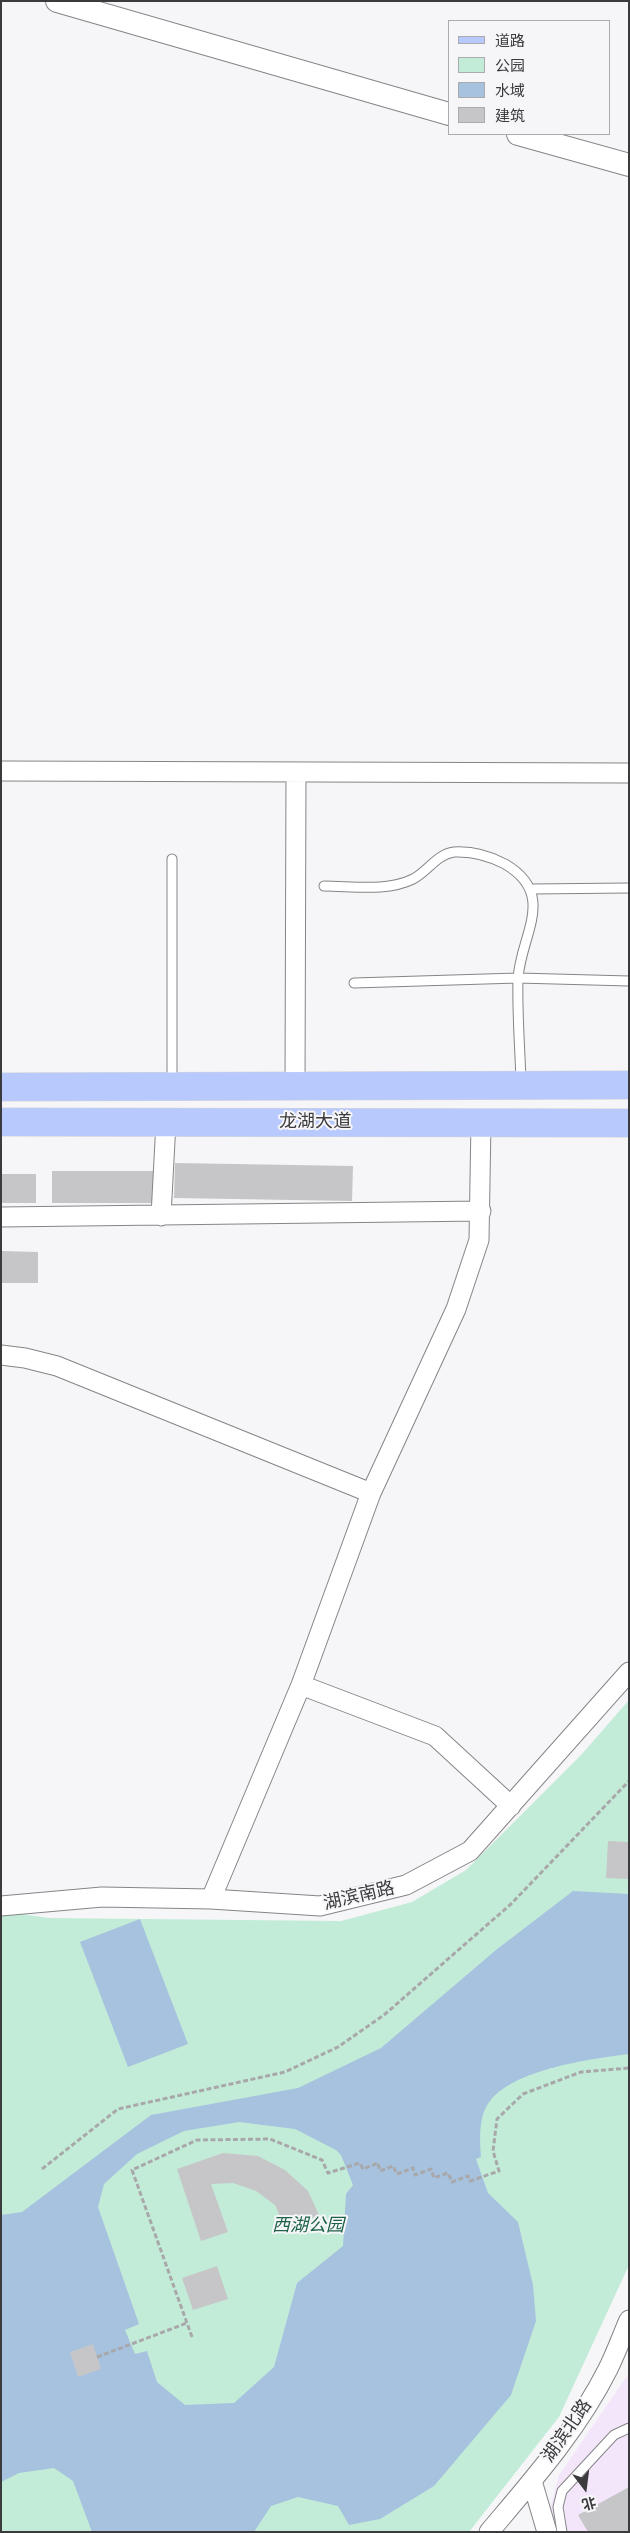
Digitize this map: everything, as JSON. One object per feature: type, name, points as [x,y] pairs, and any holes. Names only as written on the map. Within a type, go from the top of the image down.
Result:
[{"type":"main road","name":"龙湖大道","points":[[1,1087],[629,1085]]},
{"type":"main road","name":"龙湖大道","points":[[1,1122],[629,1123]]},
{"type":"street","points":[[57,1],[448,114]]},
{"type":"street","points":[[522,135],[629,165]]},
{"type":"street","points":[[1,770],[629,772]]},
{"type":"street","points":[[295,1086],[296,772]]},
{"type":"street","points":[[162,1216],[166,1122]]},
{"type":"street","points":[[211,1900],[301,1685],[372,1493],[456,1309],[479,1240],[481,1211],[481,1122]]},
{"type":"street","points":[[1,1217],[481,1211]]},
{"type":"street","points":[[1,1355],[26,1358],[57,1366],[372,1493]]},
{"type":"street","name":"湖滨南路","points":[[1,1906],[102,1897],[320,1906],[406,1885],[470,1851],[629,1672]]},
{"type":"street","points":[[301,1685],[435,1736],[511,1806]]},
{"type":"street","name":"湖滨北路","points":[[489,2532],[532,2481],[584,2410],[608,2369],[629,2320]]},
{"type":"street","points":[[532,2481],[546,2532]]},
{"type":"lane","points":[[324,886],[397,886],[416,878],[432,863],[452,852],[488,854],[512,868],[531,889],[534,910],[518,978],[522,1085]]},
{"type":"lane","points":[[172,859],[172,1086]]},
{"type":"lane","points":[[531,889],[629,888]]},
{"type":"lane","points":[[354,983],[518,978],[629,981]]},
{"type":"lane","points":[[562,2532],[558,2507],[562,2491],[614,2435],[629,2428]]},
{"type":"path","points":[[42,2169],[118,2109],[286,2072],[338,2047],[384,2015],[511,1904],[629,1782]]},
{"type":"path","points":[[192,2337],[132,2170],[196,2140],[270,2139],[322,2160],[328,2173],[360,2162],[363,2169],[378,2163],[380,2171],[393,2166],[397,2174],[413,2168],[415,2175],[431,2169],[434,2178],[448,2173],[452,2182],[468,2176],[470,2181],[499,2170],[493,2151],[497,2119],[523,2094],[581,2072],[629,2068]]},
{"type":"path","points":[[97,2357],[186,2323]]},
{"type":"shaded area","points":[[629,2373],[629,2532],[553,2532],[548,2516],[559,2475]]},
{"type":"green space","name":"西湖公园","points":[[629,1700],[629,2265],[559,2417],[469,2532],[1,2532],[1,1911],[49,1918],[341,1921],[412,1902],[466,1870],[581,1755]]},
{"type":"water","points":[[573,1891],[629,1894],[629,2054],[554,2067],[535,2073],[502,2090],[490,2101],[483,2114],[480,2143],[481,2157],[476,2159],[488,2193],[518,2222],[533,2285],[536,2321],[511,2395],[434,2486],[380,2519],[349,2525],[338,2506],[298,2497],[271,2506],[254,2532],[92,2532],[73,2481],[54,2468],[19,2473],[1,2482],[1,2215],[22,2212],[151,2115],[298,2088],[381,2048],[496,1950]],"holes":[[[239,2122],[295,2129],[336,2150],[341,2155],[353,2185],[346,2194],[343,2246],[297,2283],[274,2367],[234,2403],[185,2405],[157,2382],[147,2351],[135,2354],[125,2330],[139,2324],[98,2207],[104,2184],[137,2154],[184,2131]]]},
{"type":"water","points":[[140,1919],[188,2044],[128,2067],[80,1942]]},
{"type":"building","points":[[175,1163],[353,1166],[352,1201],[174,1198]]},
{"type":"building","points":[[52,1171],[154,1171],[154,1203],[52,1203]]},
{"type":"building","points":[[1,1174],[36,1174],[36,1203],[1,1203]]},
{"type":"building","points":[[1,1251],[38,1252],[38,1283],[1,1283]]},
{"type":"building","points":[[608,1841],[629,1842],[629,1879],[606,1878]]},
{"type":"building","points":[[223,2153],[258,2156],[285,2170],[308,2191],[319,2215],[286,2230],[275,2205],[256,2191],[233,2183],[211,2184],[228,2232],[201,2241],[177,2169]]},
{"type":"building","points":[[217,2266],[228,2299],[193,2310],[182,2278]]},
{"type":"building","points":[[93,2344],[101,2369],[78,2377],[70,2352]]},
{"type":"building","points":[[629,2487],[629,2532],[588,2532],[578,2515]]}]
